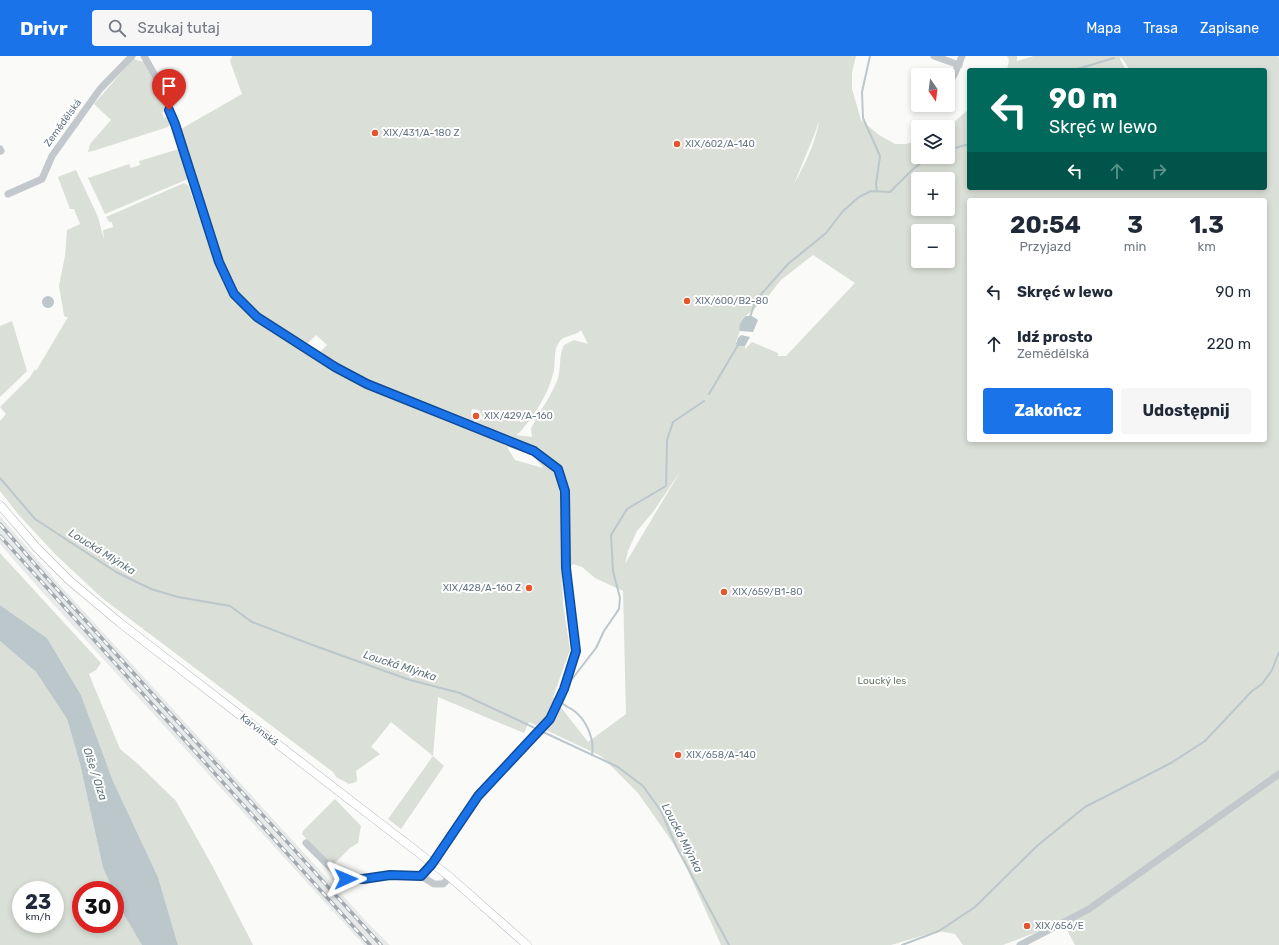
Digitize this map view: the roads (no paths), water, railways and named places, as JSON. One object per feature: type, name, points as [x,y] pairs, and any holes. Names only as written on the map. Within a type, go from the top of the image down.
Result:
[{"type":"main road","name":"Karvinská","points":[[0,506],[36,548],[70,581],[119,622],[450,877],[527,945]]},
{"type":"street","name":"Zemědělská","points":[[8,194],[42,179],[52,156],[100,89],[132,56]]},
{"type":"street","points":[[144,56],[158,81],[175,124],[219,262],[234,294],[257,317],[335,367],[367,384],[534,451],[558,469],[565,491],[566,568],[576,651],[564,689],[550,719],[478,796],[432,864],[421,876]]},
{"type":"street","points":[[934,56],[959,65]]},
{"type":"street","points":[[955,73],[962,56]]},
{"type":"street","points":[[1020,945],[1089,909],[1279,774]]},
{"type":"street","points":[[306,843],[335,872],[346,879],[363,879],[390,875],[421,876],[434,884],[443,884],[450,877]]},
{"type":"water","points":[[46,296],[50,296],[54,302],[50,308],[46,308],[42,304],[42,300]]},
{"type":"water","points":[[746,316],[752,316],[758,320],[753,332],[740,331],[740,323]]},
{"type":"water","points":[[741,335],[750,337],[745,346],[738,346],[736,344]]},
{"type":"water","name":"Olše / Olza","points":[[0,605],[47,638],[81,695],[113,781],[158,877],[178,945],[142,945],[124,914],[124,881],[109,881],[103,868],[80,764],[67,719],[36,672],[0,641]]},
{"type":"waterway","points":[[870,56],[862,92],[863,118],[880,156],[876,184],[877,191]]},
{"type":"waterway","points":[[1081,68],[1114,58]]},
{"type":"waterway","points":[[955,148],[967,145]]},
{"type":"waterway","points":[[750,317],[756,300],[788,264],[826,233],[843,211],[859,197],[871,191],[890,192],[920,164]]},
{"type":"waterway","points":[[709,394],[738,345]]},
{"type":"waterway","points":[[569,683],[596,648],[604,631],[619,609],[620,598],[613,571],[611,535],[627,509],[666,486],[667,440],[673,422],[704,401]]},
{"type":"waterway","name":"Loucká Mlýnka","points":[[0,478],[35,519],[116,572],[151,589],[178,597],[230,606],[252,622],[410,680],[460,693],[537,729]]},
{"type":"waterway","points":[[902,945],[939,931],[975,907],[1038,845],[1085,807],[1171,763],[1205,741],[1252,691],[1262,684],[1272,670],[1279,652]]},
{"type":"waterway","points":[[566,693],[562,703],[578,714],[586,724],[591,736],[593,749],[592,755]]},
{"type":"waterway","name":"Loucká Mlýnka","points":[[541,731],[618,767],[643,786],[661,811],[676,846],[729,945]]},
{"type":"railway","points":[[0,524],[46,577],[381,945]]},
{"type":"railway","points":[[0,536],[370,945]]},
{"type":"place","name":"XIX/431/A-180 Z","points":[[375,133]]},
{"type":"place","name":"XIX/602/A-140","points":[[677,144]]},
{"type":"place","name":"XIX/600/B2-80","points":[[687,301]]},
{"type":"place","name":"XIX/429/A-160","points":[[476,416]]},
{"type":"place","name":"XIX/428/A-160 Z","points":[[529,588]]},
{"type":"place","name":"XIX/659/B1-80","points":[[724,592]]},
{"type":"place","name":"XIX/658/A-140","points":[[678,755]]},
{"type":"place","name":"XIX/656/E","points":[[1027,926]]},
{"type":"park label","name":"Loucký les","points":[[882,681]]}]
